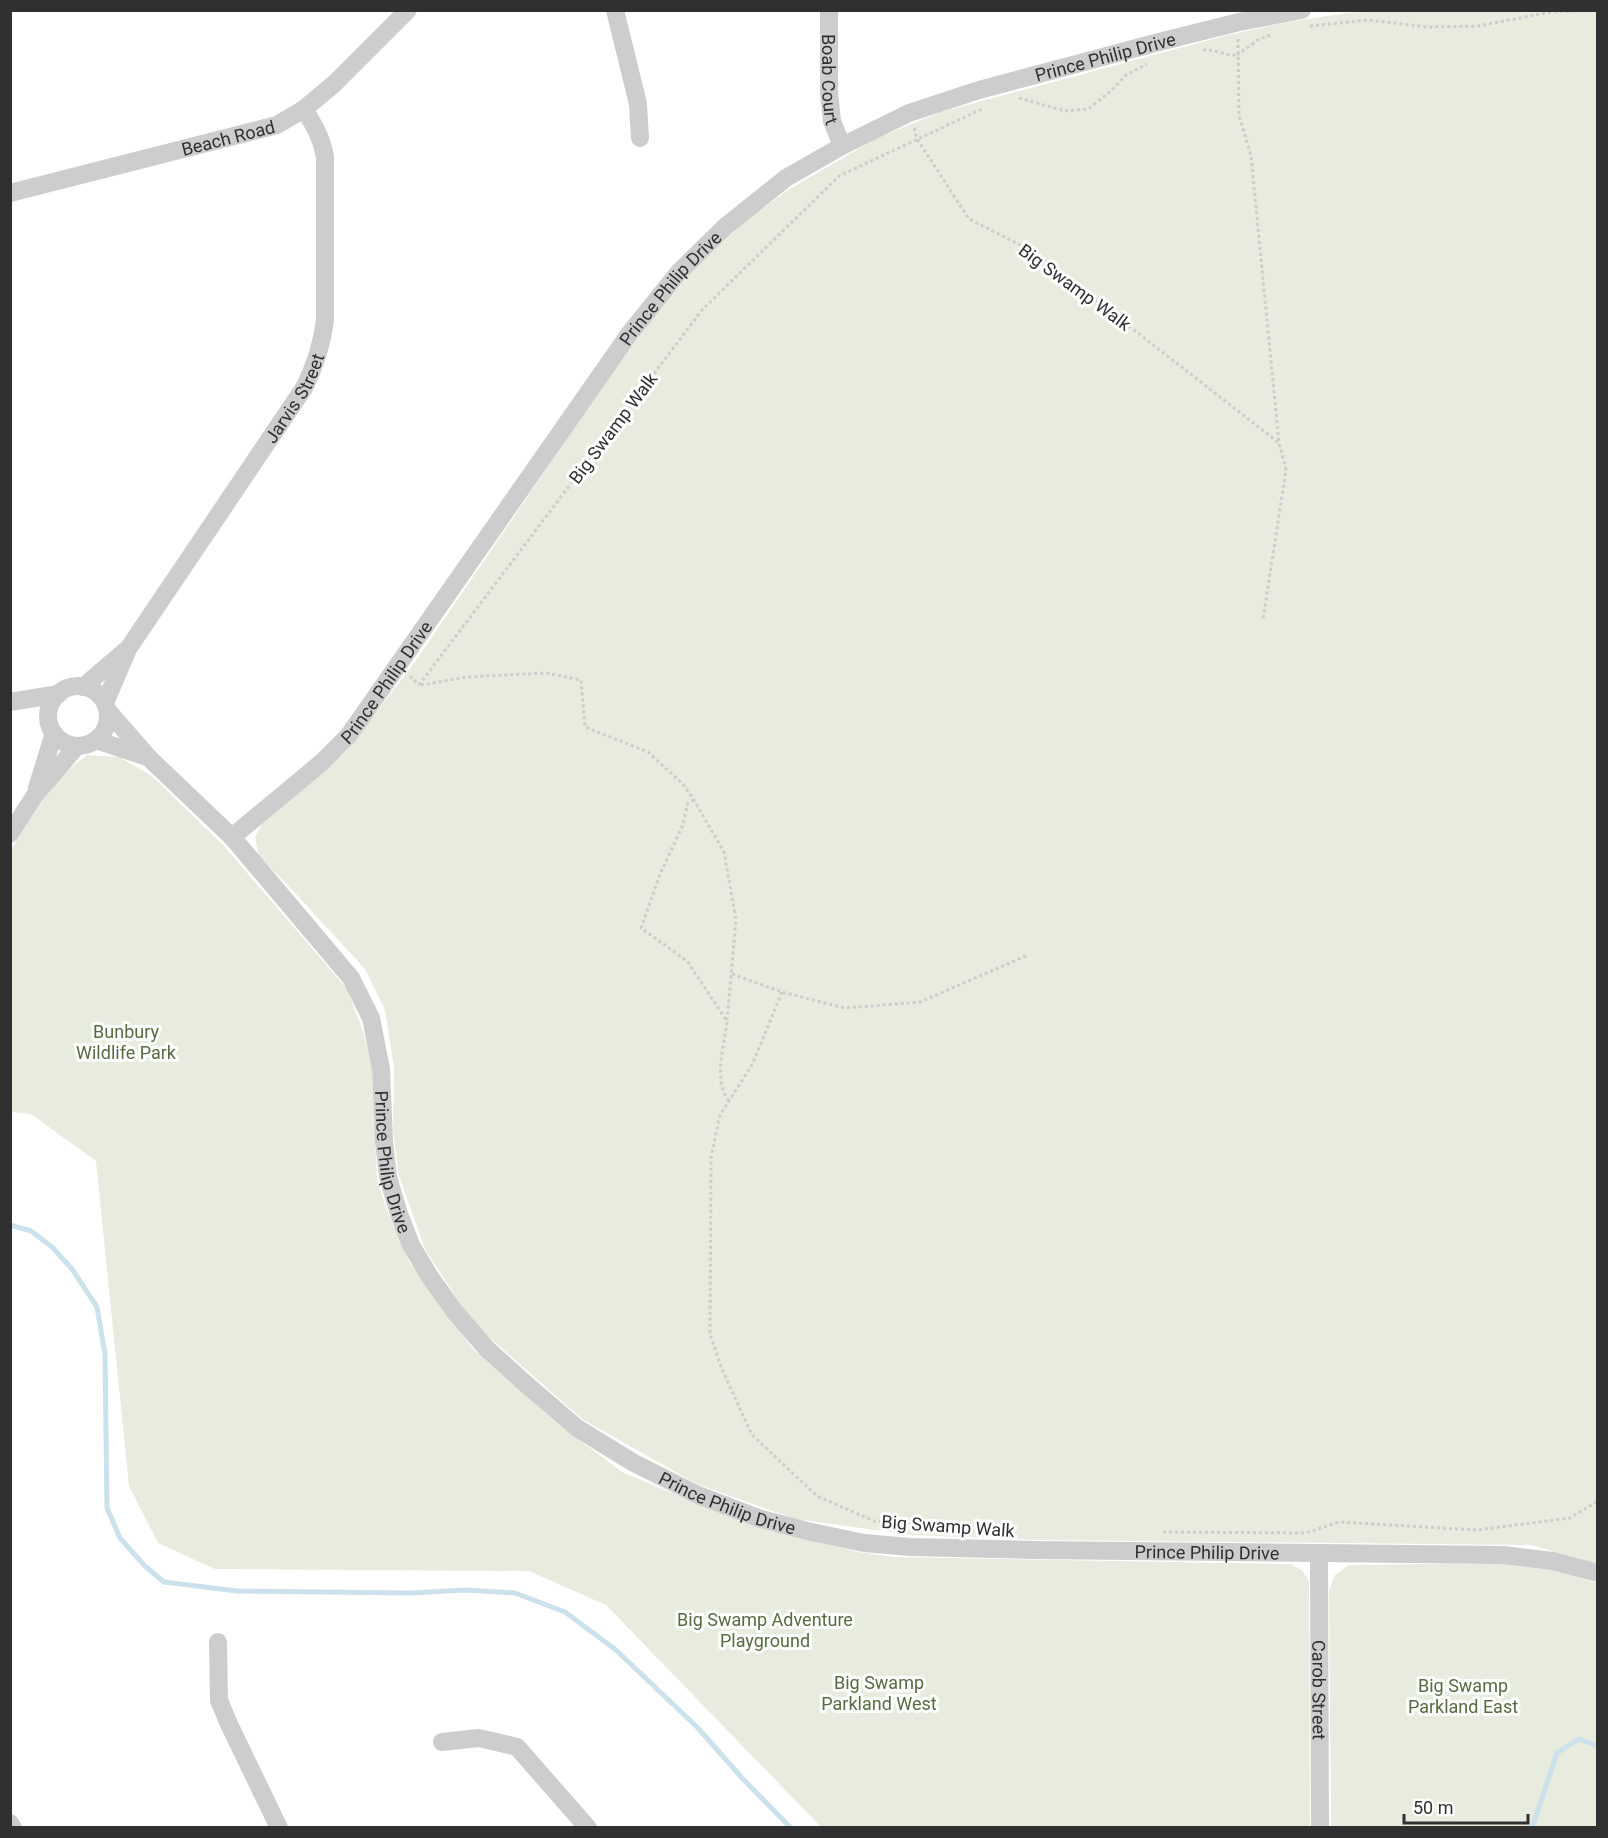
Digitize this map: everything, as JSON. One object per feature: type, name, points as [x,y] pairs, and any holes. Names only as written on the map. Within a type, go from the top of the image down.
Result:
[{"type":"street","name":"Beach Road","points":[[10,193],[277,125],[304,109],[333,84],[408,10]]},
{"type":"street","points":[[615,10],[638,104],[640,138]]},
{"type":"street","name":"Boab Court","points":[[829,10],[829,93],[832,121],[842,146]]},
{"type":"street","name":"Prince Philip Drive","points":[[232,837],[321,763],[349,735],[630,333],[679,272],[726,226],[777,185],[842,146],[909,113],[979,90],[1238,16],[1301,19]]},
{"type":"street","name":"Jarvis Street","points":[[106,707],[128,650],[304,388],[318,356],[325,320],[325,158],[318,131],[304,109]]},
{"type":"street","name":"Jarvis Street","points":[[83,687],[128,650]]},
{"type":"street","points":[[74,687],[83,687],[99,695],[106,707],[106,727],[96,740],[87,745],[68,744],[51,726],[10,703],[59,694],[74,687]]},
{"type":"street","points":[[35,795],[51,726],[49,710],[59,694]]},
{"type":"street","name":"Prince Philip Drive","points":[[106,707],[149,758],[232,837],[351,978],[371,1018],[381,1069],[388,1177],[411,1245],[430,1277],[455,1312],[487,1349],[526,1385],[577,1428],[634,1463],[698,1495],[758,1518],[864,1543],[909,1547],[1047,1551],[1504,1556],[1552,1561],[1598,1573]]},
{"type":"street","name":"Prince Philip Drive","points":[[96,740],[149,758]]},
{"type":"street","points":[[10,834],[35,795],[77,746]]},
{"type":"street","name":"Carob Street","points":[[1319,1554],[1320,1827]]},
{"type":"street","points":[[218,1642],[219,1700],[279,1827]]},
{"type":"street","points":[[442,1742],[479,1738],[517,1747],[588,1827]]},
{"type":"street","points":[[10,1823],[13,1827]]},
{"type":"path","points":[[1301,19],[1368,20],[1428,27],[1478,26],[1551,12],[1597,10]]},
{"type":"path","points":[[1198,51],[1207,50],[1229,56],[1237,55],[1259,39],[1279,32]]},
{"type":"path","points":[[1237,55],[1239,116],[1251,156],[1279,443],[1286,470],[1263,619]]},
{"type":"path","points":[[1011,95],[1065,111],[1088,109],[1111,91],[1126,75],[1150,63]]},
{"type":"path","points":[[917,139],[990,105]]},
{"type":"path","name":"Big Swamp Walk","points":[[729,1101],[723,1094],[720,1078],[736,919],[724,852],[683,784],[648,752],[585,727],[582,680],[546,674],[467,677],[419,685],[702,310],[839,176],[917,139],[969,219],[1034,252],[1279,443]]},
{"type":"path","points":[[694,800],[688,803],[682,827],[660,874],[641,928],[687,961],[727,1022]]},
{"type":"path","points":[[732,974],[782,992],[845,1008],[920,1002],[1028,955]]},
{"type":"path","name":"Big Swamp Walk","points":[[782,992],[752,1065],[720,1115],[711,1157],[710,1334],[721,1367],[752,1435],[817,1496],[874,1521],[962,1530]]},
{"type":"path","points":[[1162,1532],[1306,1533],[1339,1522],[1477,1530],[1569,1518],[1598,1501]]},
{"type":"green space","points":[[1597,11],[1597,1564],[1531,1545],[1035,1540],[912,1535],[795,1519],[697,1484],[582,1419],[473,1323],[426,1251],[399,1176],[393,1131],[394,1068],[385,1010],[365,969],[259,856],[255,838],[263,821],[344,754],[415,662],[646,327],[694,269],[743,223],[788,190],[877,138],[941,112],[1228,35],[1346,13]]},
{"type":"green space","name":"Big Swamp Parkland West","points":[[87,755],[119,757],[152,776],[224,846],[347,989],[363,1031],[372,1067],[377,1178],[386,1208],[410,1263],[472,1348],[558,1424],[622,1472],[742,1522],[858,1552],[895,1557],[1290,1564],[1302,1570],[1309,1581],[1310,1827],[821,1827],[606,1605],[529,1571],[215,1569],[158,1543],[129,1486],[96,1161],[31,1114],[11,1112],[10,851],[63,774]]},
{"type":"green space","name":"Big Swamp Parkland East","points":[[1505,1563],[1555,1570],[1597,1583],[1597,1827],[1331,1827],[1329,1590],[1335,1575],[1349,1565]]},
{"type":"waterway","points":[[10,1225],[31,1231],[52,1247],[72,1269],[97,1307],[105,1354],[107,1508],[120,1538],[145,1566],[164,1582],[237,1591],[413,1593],[465,1590],[515,1593],[565,1612],[616,1650],[698,1728],[742,1778],[791,1828]]},
{"type":"waterway","points":[[1532,1828],[1557,1753],[1579,1739],[1598,1746]]},
{"type":"park label","name":"Bunbury Wildlife Park","points":[[126,1041]]},
{"type":"park label","name":"Big Swamp Adventure Playground","points":[[765,1629]]}]
